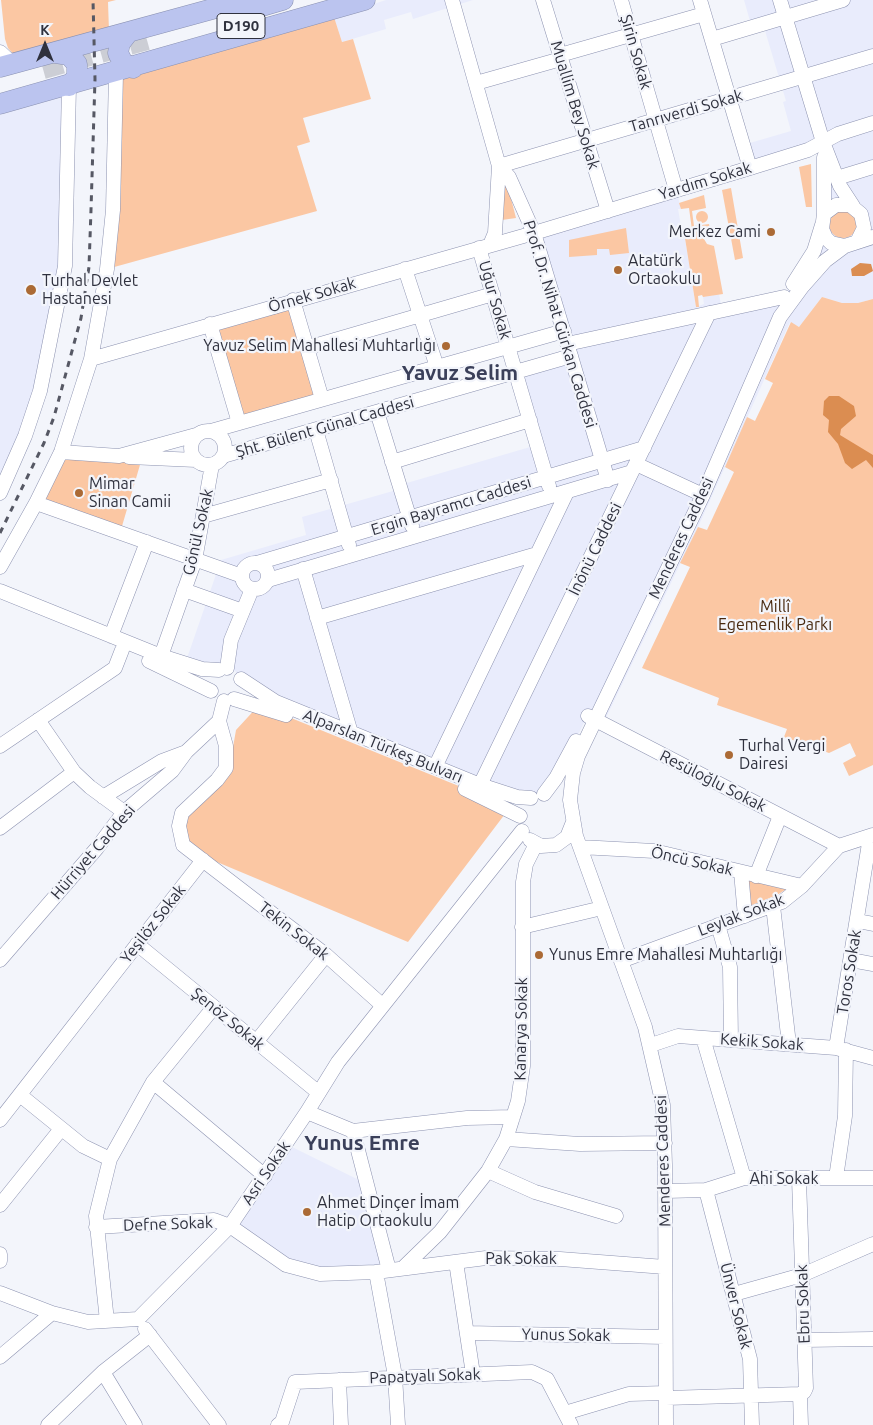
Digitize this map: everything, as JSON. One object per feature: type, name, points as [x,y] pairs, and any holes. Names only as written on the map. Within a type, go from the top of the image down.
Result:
[{"type":"highway","points":[[4,61],[56,53],[245,0]]},
{"type":"highway","name":"D190","points":[[283,0],[150,46],[330,0]]},
{"type":"highway","points":[[0,104],[69,86],[365,0]]},
{"type":"highway","points":[[125,70],[118,53],[120,43],[127,34]]},
{"type":"highway","points":[[56,53],[68,55],[77,64],[77,77],[69,86]]},
{"type":"highway","points":[[0,80],[45,75],[0,93]]},
{"type":"street","name":"Prof. Dr. Nihat Gürkan Caddesi","points":[[452,0],[500,166],[508,177],[534,233],[608,480]]},
{"type":"street","name":"Muallim Bey Sokak","points":[[543,0],[608,211]]},
{"type":"street","name":"Şirin Sokak","points":[[621,0],[676,190]]},
{"type":"street","points":[[700,0],[750,168]]},
{"type":"street","points":[[780,0],[823,142],[836,178],[844,194],[861,214],[864,224],[862,234],[852,243],[838,246],[829,241],[824,235],[823,142]]},
{"type":"street","points":[[712,40],[843,0]]},
{"type":"street","points":[[476,83],[704,14]]},
{"type":"street","name":"Tanrıverdi Sokak","points":[[500,166],[873,56]]},
{"type":"street","points":[[0,567],[36,503],[61,452],[91,359],[107,269],[125,70]]},
{"type":"street","points":[[0,493],[25,436],[40,391],[66,266],[69,86]]},
{"type":"street","name":"Yardım Sokak","points":[[534,233],[808,150],[838,134],[873,123]]},
{"type":"street","points":[[485,247],[495,233],[500,166]]},
{"type":"street","points":[[836,178],[873,166]]},
{"type":"street","points":[[823,219],[836,205],[846,204],[873,216]]},
{"type":"street","name":"Menderes Caddesi","points":[[699,493],[772,314],[811,257],[823,219]]},
{"type":"street","name":"Örnek Sokak","points":[[91,359],[534,233]]},
{"type":"street","name":"Menderes Caddesi","points":[[538,796],[556,778],[591,718],[699,493],[780,317],[809,277],[852,243],[873,237]]},
{"type":"street","name":"Uğur Sokak","points":[[485,247],[493,294],[552,496]]},
{"type":"street","points":[[405,269],[437,367]]},
{"type":"street","points":[[307,348],[493,294]]},
{"type":"street","name":"Şht. Bülent Günal Caddesi","points":[[212,431],[508,347],[567,344],[784,297]]},
{"type":"street","points":[[293,300],[322,400]]},
{"type":"street","name":"İnönü Caddesi","points":[[480,785],[709,313]]},
{"type":"street","points":[[210,324],[239,423]]},
{"type":"street","name":"Şht. Bülent Günal Caddesi","points":[[218,461],[316,430],[516,372],[567,344]]},
{"type":"street","points":[[377,412],[416,536]]},
{"type":"street","points":[[392,462],[530,420]]},
{"type":"street","points":[[316,430],[352,555]]},
{"type":"street","points":[[61,452],[119,456],[196,460],[205,465],[218,461],[226,450],[223,439],[212,431],[205,431],[119,456]]},
{"type":"street","points":[[196,435],[191,448],[196,460]]},
{"type":"street","name":"Ergin Bayramcı Caddesi","points":[[257,563],[644,448]]},
{"type":"street","name":"Gönül Sokak","points":[[160,656],[195,560],[203,516],[218,461]]},
{"type":"street","points":[[634,468],[699,493]]},
{"type":"street","name":"Ergin Bayramcı Caddesi","points":[[268,580],[608,480],[634,468]]},
{"type":"street","points":[[203,516],[331,480]]},
{"type":"street","points":[[435,767],[567,492]]},
{"type":"street","points":[[36,503],[242,576]]},
{"type":"street","points":[[111,636],[147,542]]},
{"type":"street","points":[[317,618],[537,554]]},
{"type":"street","points":[[257,563],[266,569],[268,580],[262,588],[252,589],[245,585],[242,576],[248,565],[257,563]]},
{"type":"street","points":[[303,570],[351,733]]},
{"type":"street","points":[[211,691],[210,680],[223,669],[231,640],[252,589]]},
{"type":"street","points":[[184,590],[242,611]]},
{"type":"street","points":[[0,591],[160,656],[202,669],[223,669],[236,672],[241,679],[242,689],[229,700],[219,721],[226,746],[226,768],[217,780],[185,810],[180,821],[180,836],[183,845],[203,860]]},
{"type":"street","points":[[0,601],[168,669],[211,691],[216,698],[229,700]]},
{"type":"street","points":[[0,746],[115,668],[122,650]]},
{"type":"street","name":"Alparslan Türkeş Bulvarı","points":[[241,679],[276,702],[480,785],[517,797],[538,796]]},
{"type":"street","name":"Alparslan Türkeş Bulvarı","points":[[229,700],[272,710],[467,789],[520,816]]},
{"type":"street","name":"Menderes Caddesi","points":[[591,718],[573,773],[572,816],[580,847],[650,1045],[662,1105],[666,1191],[666,1425]]},
{"type":"street","name":"Resüloğlu Sokak","points":[[591,718],[839,846]]},
{"type":"street","points":[[38,720],[74,772],[124,812]]},
{"type":"street","name":"Hürriyet Caddesi","points":[[3,950],[97,848],[124,812],[172,771],[186,752],[219,721]]},
{"type":"street","points":[[103,797],[162,761],[186,752]]},
{"type":"street","points":[[0,828],[74,772]]},
{"type":"street","points":[[538,796],[558,796],[572,816],[569,834],[560,843],[551,846],[536,844],[528,839],[522,831],[520,816],[523,808],[538,796]]},
{"type":"street","points":[[756,876],[780,816]]},
{"type":"street","name":"Asri Sokak","points":[[138,1320],[230,1226],[265,1176],[338,1062],[522,831]]},
{"type":"street","points":[[839,846],[872,836]]},
{"type":"street","name":"Toros Sokak","points":[[836,1178],[844,1116],[841,1049],[852,960],[869,870],[872,836]]},
{"type":"street","name":"Menderes Caddesi","points":[[560,843],[574,855],[591,879]]},
{"type":"street","name":"Kanarya Sokak","points":[[404,1267],[440,1232],[488,1171],[506,1139],[513,1117],[523,1066],[523,878],[528,860],[536,844]]},
{"type":"street","name":"Leylak Sokak","points":[[621,961],[773,906],[788,898],[802,886],[839,846]]},
{"type":"street","name":"Öncü Sokak","points":[[580,847],[654,851],[802,886]]},
{"type":"street","name":"Yeşilöz Sokak","points":[[0,1120],[203,860]]},
{"type":"street","name":"Tekin Sokak","points":[[203,860],[326,956],[382,1005]]},
{"type":"street","points":[[498,862],[507,860],[515,863],[521,869],[523,878]]},
{"type":"street","points":[[741,872],[744,916]]},
{"type":"street","points":[[773,906],[789,1044]]},
{"type":"street","points":[[522,927],[602,908]]},
{"type":"street","points":[[858,921],[873,924]]},
{"type":"street","points":[[718,925],[730,967],[731,1040]]},
{"type":"street","name":"Şenöz Sokak","points":[[137,944],[319,1093]]},
{"type":"street","points":[[256,1042],[326,956]]},
{"type":"street","points":[[852,960],[873,964]]},
{"type":"street","points":[[107,1321],[96,1227],[97,1205],[110,1159],[152,1082],[214,1008]]},
{"type":"street","name":"Kekik Sokak","points":[[650,1045],[678,1036],[841,1049],[873,1058]]},
{"type":"street","points":[[703,1038],[744,1178]]},
{"type":"street","points":[[152,1082],[265,1176]]},
{"type":"street","points":[[20,1095],[83,1146],[110,1159]]},
{"type":"street","points":[[307,1112],[353,1131],[467,1118],[513,1117]]},
{"type":"street","points":[[0,1205],[61,1129]]},
{"type":"street","points":[[353,1131],[383,1271],[395,1376],[398,1425]]},
{"type":"street","points":[[506,1139],[580,1144],[665,1143]]},
{"type":"street","points":[[488,1171],[535,1192],[616,1216]]},
{"type":"street","name":"Ahi Sokak","points":[[666,1191],[706,1190],[744,1178],[873,1178]]},
{"type":"street","name":"Ebru Sokak","points":[[799,1179],[806,1388],[800,1394],[801,1425]]},
{"type":"street","name":"Ünver Sokak","points":[[706,1190],[750,1359],[752,1425]]},
{"type":"street","name":"Defne Sokak","points":[[96,1227],[214,1220],[230,1226],[272,1258],[298,1270],[320,1274],[383,1271]]},
{"type":"street","points":[[734,1294],[802,1275],[873,1244]]},
{"type":"street","points":[[0,1254],[0,1261]]},
{"type":"street","name":"Pak Sokak","points":[[383,1271],[486,1258],[560,1259],[665,1267]]},
{"type":"street","points":[[456,1262],[473,1374]]},
{"type":"street","points":[[0,1293],[52,1313],[88,1322],[138,1320],[219,1425]]},
{"type":"street","points":[[0,1357],[52,1313]]},
{"type":"street","name":"Yunus Sokak","points":[[467,1333],[665,1337]]},
{"type":"street","points":[[53,1423],[103,1372],[150,1335]]},
{"type":"street","points":[[804,1340],[873,1339]]},
{"type":"street","points":[[103,1372],[134,1425]]},
{"type":"street","name":"Papatyalı Sokak","points":[[278,1425],[282,1422],[294,1382],[395,1376],[532,1372],[540,1374],[547,1379],[568,1419]]},
{"type":"street","points":[[340,1380],[341,1425]]},
{"type":"street","points":[[568,1419],[629,1394],[751,1396],[800,1394]]},
{"type":"shaded area","points":[[386,0],[473,0],[413,19],[411,12],[384,20],[386,29],[342,42],[334,17]]},
{"type":"shaded area","points":[[744,0],[873,0],[873,299],[858,303],[842,303],[822,297],[799,327],[790,322],[698,527],[603,724],[587,716],[569,754],[544,794],[531,798],[276,702],[232,669],[185,664],[221,560],[306,535],[302,517],[400,489],[400,485],[537,445],[516,372],[571,356],[534,233],[676,190],[681,209],[678,209],[682,232],[684,232],[696,307],[704,304],[703,297],[719,294],[722,310],[784,297],[814,251],[823,142],[750,168],[743,145],[791,131],[783,102],[786,101],[763,24],[752,28]]},
{"type":"shaded area","name":"Turhal Devlet Hastanesi","points":[[69,94],[68,210],[49,354],[0,493],[0,112]]},
{"type":"shaded area","points":[[860,263],[871,264],[873,271],[864,276],[852,276],[851,269]]},
{"type":"shaded area","points":[[829,396],[839,396],[854,406],[856,416],[841,429],[840,435],[873,455],[873,468],[866,460],[852,469],[845,463],[838,444],[828,432],[829,420],[823,415],[824,401]]},
{"type":"shaded area","name":"Ahmet Dinçer İmam Hatip Ortaokulu","points":[[286,1144],[367,1184],[389,1270],[308,1273],[230,1226]]},
{"type":"green space","points":[[1,0],[116,0],[108,2],[109,31],[15,56],[8,48],[5,39]]},
{"type":"green space","points":[[334,17],[342,42],[353,39],[371,99],[303,118],[310,142],[297,146],[317,211],[107,269],[116,80]]},
{"type":"green space","points":[[811,164],[812,207],[806,207],[799,167]]},
{"type":"green space","points":[[504,183],[508,187],[516,218],[502,220]]},
{"type":"green space","points":[[731,188],[743,258],[735,260],[722,190]]},
{"type":"green space","points":[[704,195],[706,208],[692,211],[694,226],[709,224],[710,229],[704,233],[704,239],[707,244],[714,246],[723,294],[698,296],[699,307],[696,307],[684,232],[692,230],[689,208],[681,209],[679,203]]},
{"type":"green space","points":[[843,210],[853,214],[857,224],[853,234],[843,238],[833,234],[829,224],[833,214]]},
{"type":"green space","points":[[700,211],[704,211],[708,217],[704,223],[700,223],[696,219],[696,215]]},
{"type":"green space","points":[[626,228],[629,253],[610,255],[609,249],[597,249],[597,255],[569,257],[569,240]]},
{"type":"green space","name":"Millî Egemenlik Parkı","points":[[822,297],[842,303],[858,303],[873,299],[873,765],[849,776],[843,763],[856,756],[850,743],[829,753],[784,737],[787,729],[717,705],[719,698],[642,668],[690,567],[680,563],[698,527],[707,530],[734,472],[725,467],[747,417],[755,421],[773,383],[765,379],[791,322],[799,327]]},
{"type":"green space","points":[[293,300],[322,399],[239,423],[210,324]]},
{"type":"green space","points":[[61,452],[142,458],[120,533],[36,503]]},
{"type":"green space","points":[[259,705],[476,793],[508,810],[408,942],[205,857],[191,848],[183,821],[232,753],[236,730]]},
{"type":"green space","points":[[746,880],[785,887],[785,890],[747,907]]},
{"type":"tunnel","points":[[43,69],[147,40]]},
{"type":"railway","points":[[0,533],[44,443],[54,417],[81,318],[89,267],[95,79],[93,0]]},
{"type":"place","name":"Merkez Cami","points":[[771,232]]},
{"type":"place","name":"Atatürk Ortaokulu","points":[[618,270]]},
{"type":"place","name":"Turhal Devlet Hastanesi","points":[[31,290]]},
{"type":"place","name":"Yavuz Selim Mahallesi Muhtarlığı","points":[[446,346]]},
{"type":"place","name":"Mimar Sinan Camii","points":[[79,493]]},
{"type":"place","name":"Turhal Vergi Dairesi","points":[[729,755]]},
{"type":"place","name":"Yunus Emre Mahallesi Muhtarlığı","points":[[539,955]]},
{"type":"place","name":"Ahmet Dinçer İmam Hatip Ortaokulu","points":[[307,1212]]},
{"type":"district","name":"Yavuz Selim","points":[[460,373]]},
{"type":"district","name":"Yunus Emre","points":[[362,1143]]}]
